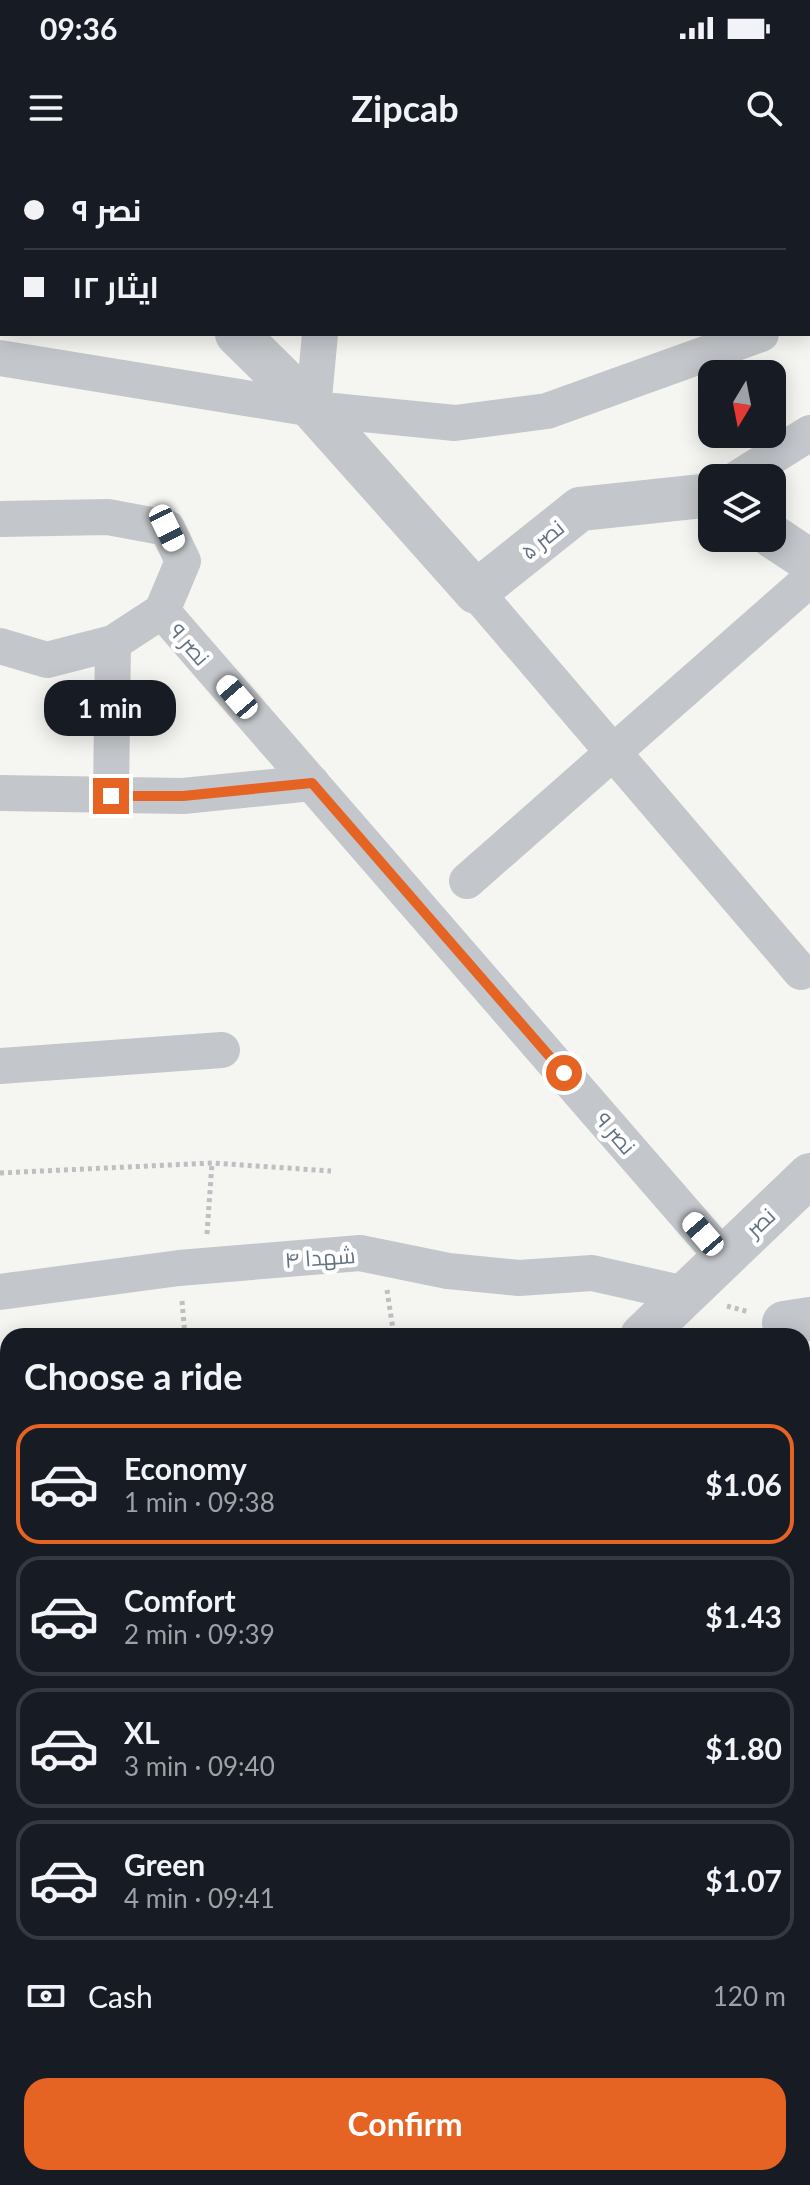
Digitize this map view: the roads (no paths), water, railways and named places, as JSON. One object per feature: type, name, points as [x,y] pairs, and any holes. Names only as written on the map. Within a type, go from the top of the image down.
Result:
[{"type":"street","points":[[239,336],[313,409],[476,592],[801,972]]},
{"type":"street","points":[[313,409],[320,336]]},
{"type":"street","points":[[0,358],[313,409],[455,423],[547,411],[755,336]]},
{"type":"street","points":[[760,464],[810,433]]},
{"type":"street","name":"نصر ۵","points":[[476,592],[580,509],[698,496]]},
{"type":"street","points":[[0,519],[108,517],[167,528],[183,561],[162,611],[113,643],[47,660],[0,646]]},
{"type":"street","points":[[786,545],[810,561]]},
{"type":"street","points":[[467,881],[810,579]]},
{"type":"street","name":"نصر ۹","points":[[162,611],[723,1257]]},
{"type":"street","points":[[111,796],[113,643]]},
{"type":"street","points":[[0,793],[183,796],[312,783]]},
{"type":"street","points":[[0,1066],[222,1050]]},
{"type":"street","name":"نصر","points":[[650,1328],[810,1175]]},
{"type":"street","name":"شهدا ۴","points":[[0,1292],[205,1266],[360,1253],[448,1271],[519,1278],[592,1273],[685,1294]]}]
